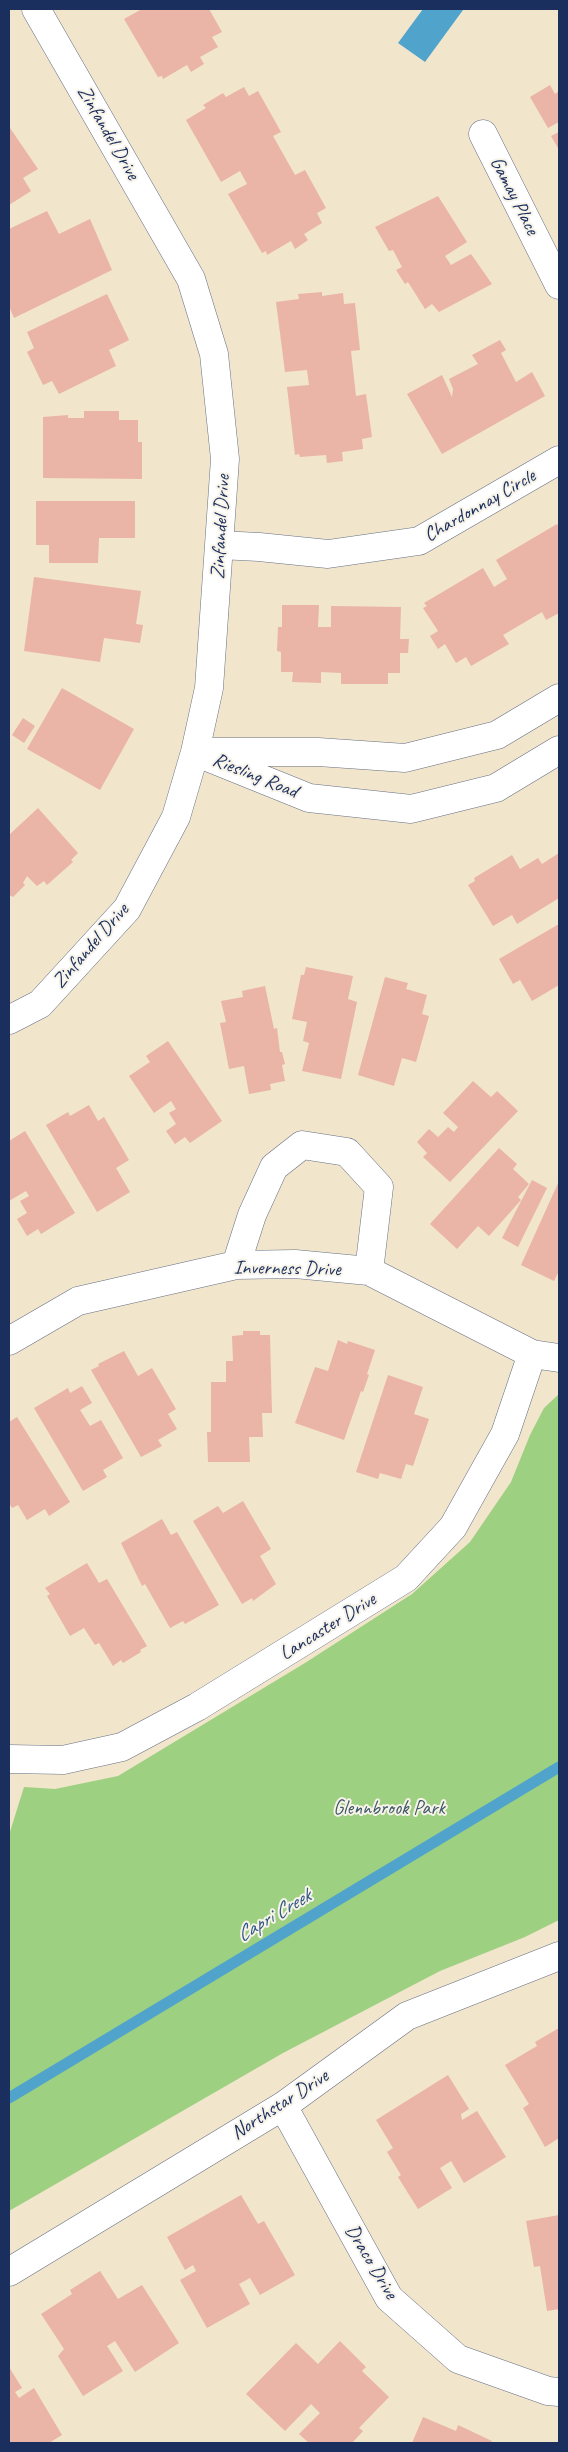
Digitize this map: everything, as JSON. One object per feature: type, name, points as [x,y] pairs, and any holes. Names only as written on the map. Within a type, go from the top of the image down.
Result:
[{"type":"street","name":"Zinfandel Drive","points":[[9,1020],[40,1004],[126,909],[176,817],[195,752],[209,688],[225,459],[214,354],[191,279],[36,9]]},
{"type":"street","name":"Gamay Place","points":[[483,134],[559,284]]},
{"type":"street","name":"Chardonnay Circle","points":[[220,546],[259,547],[328,554],[418,541],[559,460]]},
{"type":"street","name":"Riesling Road","points":[[195,752],[318,752],[405,758],[497,735],[559,698]]},
{"type":"street","name":"Riesling Road","points":[[195,752],[309,798],[412,809],[496,788],[559,750]]},
{"type":"street","points":[[236,1265],[252,1215],[274,1167],[302,1145],[346,1152],[379,1187],[369,1271]]},
{"type":"street","name":"Inverness Drive","points":[[9,1340],[78,1301],[236,1265],[295,1264],[369,1271],[532,1354],[559,1358]]},
{"type":"street","name":"Lancaster Drive","points":[[9,1759],[63,1760],[122,1746],[197,1707],[406,1578],[454,1527],[505,1434],[532,1354]]},
{"type":"street","name":"Northstar Drive","points":[[9,2272],[283,2106],[407,2016],[559,1956]]},
{"type":"street","name":"Draco Drive","points":[[283,2106],[389,2298],[458,2359],[548,2391],[559,2392]]},
{"type":"green space","name":"Glennbrook Park","points":[[559,1394],[559,1920],[525,1937],[440,1971],[283,2053],[9,2211],[9,1835],[24,1787],[55,1789],[118,1776],[305,1663],[412,1594],[470,1542],[511,1482],[530,1435],[544,1408]]},
{"type":"water","points":[[423,9],[463,10],[425,62],[398,43]]},
{"type":"building","points":[[142,9],[209,9],[222,32],[212,37],[218,47],[200,57],[204,64],[191,72],[187,65],[163,79],[162,76],[158,77],[124,19]]},
{"type":"building","points":[[550,85],[555,94],[559,91],[559,122],[548,128],[530,97]]},
{"type":"building","points":[[244,87],[249,96],[258,91],[281,132],[273,136],[295,175],[305,170],[326,208],[317,213],[322,223],[304,234],[308,240],[295,249],[291,241],[267,255],[266,251],[262,253],[228,194],[247,184],[240,171],[221,182],[186,120],[206,108],[203,105],[223,93],[226,97]]},
{"type":"building","points":[[10,128],[38,169],[23,178],[31,191],[9,205]]},
{"type":"building","points":[[559,132],[559,150],[551,136]]},
{"type":"building","points":[[438,196],[467,242],[445,256],[451,265],[471,254],[492,284],[439,312],[432,304],[425,309],[408,282],[405,284],[396,270],[402,267],[393,250],[389,251],[375,227]]},
{"type":"building","points":[[47,211],[59,234],[90,219],[112,270],[14,318],[9,306],[9,229]]},
{"type":"building","points":[[322,292],[322,296],[343,293],[344,304],[355,303],[360,350],[351,351],[356,396],[366,394],[372,437],[362,439],[363,449],[342,452],[343,461],[327,463],[326,455],[300,457],[299,454],[295,455],[287,387],[309,385],[307,370],[285,372],[276,302],[299,299],[298,294]]},
{"type":"building","points":[[107,294],[129,340],[109,350],[116,366],[59,394],[52,381],[43,385],[27,352],[34,348],[27,332]]},
{"type":"building","points":[[500,340],[506,350],[501,353],[516,382],[532,372],[545,396],[442,454],[407,394],[442,375],[452,397],[453,389],[449,379],[478,364],[472,355]]},
{"type":"building","points":[[84,411],[119,411],[119,420],[138,420],[138,442],[142,442],[142,479],[43,478],[43,417],[68,415],[68,418],[84,418]]},
{"type":"building","points":[[36,501],[135,501],[135,538],[99,538],[98,563],[49,563],[49,545],[36,545]]},
{"type":"building","points":[[557,524],[559,528],[559,613],[546,620],[542,612],[503,635],[509,644],[471,666],[466,657],[456,663],[445,644],[438,649],[430,636],[438,631],[423,608],[427,606],[424,603],[483,568],[494,587],[507,579],[496,560]]},
{"type":"building","points":[[34,577],[141,591],[136,624],[143,625],[140,643],[104,638],[100,662],[24,651]]},
{"type":"building","points":[[282,605],[319,605],[318,627],[331,627],[331,606],[401,607],[400,639],[409,639],[408,653],[400,653],[400,673],[388,673],[388,684],[341,684],[341,673],[321,672],[321,683],[292,682],[293,672],[281,672],[281,652],[277,651],[278,627],[282,627]]},
{"type":"building","points":[[62,688],[134,729],[100,790],[27,749]]},
{"type":"building","points":[[23,718],[35,726],[24,743],[12,735]]},
{"type":"building","points":[[38,808],[78,853],[71,860],[73,862],[47,885],[44,881],[37,886],[27,876],[23,883],[25,885],[13,897],[9,895],[9,835]]},
{"type":"building","points":[[559,853],[559,898],[517,924],[512,915],[493,926],[468,885],[475,881],[474,878],[512,855],[520,869],[538,858],[542,864]]},
{"type":"building","points":[[559,924],[559,985],[532,1001],[520,980],[513,984],[499,959]]},
{"type":"building","points":[[306,967],[353,976],[348,999],[357,1002],[341,1079],[302,1071],[309,1043],[303,1041],[307,1022],[292,1019],[301,975],[304,975]]},
{"type":"building","points":[[385,977],[408,983],[406,989],[427,995],[422,1014],[429,1016],[416,1062],[402,1058],[394,1086],[358,1075]]},
{"type":"building","points":[[265,986],[274,1029],[277,1028],[280,1052],[282,1052],[285,1064],[282,1065],[285,1081],[270,1084],[271,1090],[249,1094],[244,1066],[229,1069],[220,1023],[226,1022],[221,1001],[243,997],[242,991]]},
{"type":"building","points":[[168,1041],[222,1121],[190,1143],[185,1137],[175,1144],[166,1131],[176,1124],[169,1113],[176,1109],[171,1101],[154,1113],[129,1076],[150,1062],[146,1056]]},
{"type":"building","points":[[473,1081],[491,1097],[497,1091],[518,1111],[450,1182],[423,1157],[427,1153],[417,1142],[429,1129],[438,1137],[448,1127],[454,1132],[458,1127],[443,1113]]},
{"type":"building","points":[[89,1105],[98,1121],[104,1117],[129,1160],[116,1168],[130,1192],[97,1212],[46,1125],[68,1112],[70,1116]]},
{"type":"building","points":[[25,1131],[75,1213],[41,1234],[38,1229],[27,1236],[17,1219],[27,1213],[20,1201],[29,1196],[26,1191],[9,1201],[9,1141]]},
{"type":"building","points":[[499,1148],[517,1164],[513,1169],[529,1184],[518,1197],[521,1200],[489,1236],[478,1226],[457,1249],[430,1224]]},
{"type":"building","points":[[532,1180],[547,1188],[518,1247],[502,1238]]},
{"type":"building","points":[[559,1181],[559,1271],[554,1281],[521,1265]]},
{"type":"building","points":[[243,1331],[260,1331],[260,1335],[270,1335],[272,1413],[262,1413],[263,1437],[249,1437],[250,1462],[208,1462],[207,1432],[211,1432],[211,1382],[226,1382],[226,1361],[233,1361],[232,1336],[243,1335]]},
{"type":"building","points":[[338,1340],[347,1344],[348,1341],[375,1350],[367,1374],[369,1375],[363,1392],[361,1391],[344,1440],[295,1423],[315,1367],[328,1371]]},
{"type":"building","points":[[124,1351],[138,1376],[152,1368],[176,1409],[168,1414],[177,1429],[158,1440],[162,1446],[141,1457],[91,1370],[99,1366],[98,1364]]},
{"type":"building","points":[[388,1375],[423,1387],[414,1414],[429,1419],[413,1466],[406,1464],[401,1479],[380,1473],[378,1479],[356,1472]]},
{"type":"building","points":[[82,1386],[92,1403],[80,1410],[90,1426],[101,1420],[123,1458],[103,1470],[107,1477],[83,1491],[34,1408],[68,1388],[70,1393]]},
{"type":"building","points":[[17,1417],[70,1502],[49,1516],[45,1509],[27,1520],[18,1505],[12,1508],[9,1503],[9,1422]]},
{"type":"building","points":[[243,1501],[271,1549],[260,1556],[276,1584],[253,1601],[252,1598],[242,1604],[193,1521],[218,1506],[223,1513]]},
{"type":"building","points":[[162,1519],[171,1535],[177,1532],[219,1605],[185,1624],[183,1621],[170,1628],[145,1584],[142,1586],[121,1543]]},
{"type":"building","points":[[87,1563],[99,1583],[107,1579],[147,1646],[123,1663],[121,1660],[113,1666],[99,1643],[95,1645],[84,1628],[70,1636],[47,1596],[50,1594],[45,1588]]},
{"type":"building","points":[[559,2028],[559,2138],[545,2147],[523,2108],[529,2104],[505,2065],[537,2046],[535,2042]]},
{"type":"building","points":[[448,2075],[469,2109],[461,2114],[462,2120],[477,2111],[506,2157],[464,2183],[451,2161],[440,2168],[452,2188],[418,2209],[398,2177],[401,2175],[387,2152],[393,2148],[376,2120]]},
{"type":"building","points":[[241,2195],[258,2224],[264,2221],[295,2275],[260,2295],[250,2278],[239,2284],[250,2304],[207,2328],[180,2280],[196,2271],[193,2265],[185,2270],[167,2237]]},
{"type":"building","points":[[559,2215],[559,2309],[547,2311],[540,2266],[534,2267],[526,2221]]},
{"type":"building","points":[[100,2271],[118,2299],[142,2285],[179,2343],[135,2372],[115,2341],[107,2346],[123,2371],[83,2396],[58,2356],[64,2349],[41,2314],[72,2294],[70,2290]]},
{"type":"building","points":[[340,2341],[366,2367],[362,2371],[389,2397],[359,2428],[363,2431],[352,2443],[309,2443],[299,2434],[320,2413],[311,2404],[285,2431],[246,2394],[296,2343],[318,2364]]},
{"type":"building","points":[[9,2367],[22,2388],[15,2392],[19,2398],[34,2388],[62,2435],[49,2443],[9,2443]]},
{"type":"building","points":[[423,2417],[456,2431],[458,2425],[492,2441],[491,2443],[412,2443]]},
{"type":"waterway","name":"Capri Creek","points":[[9,2098],[559,1767]]}]
